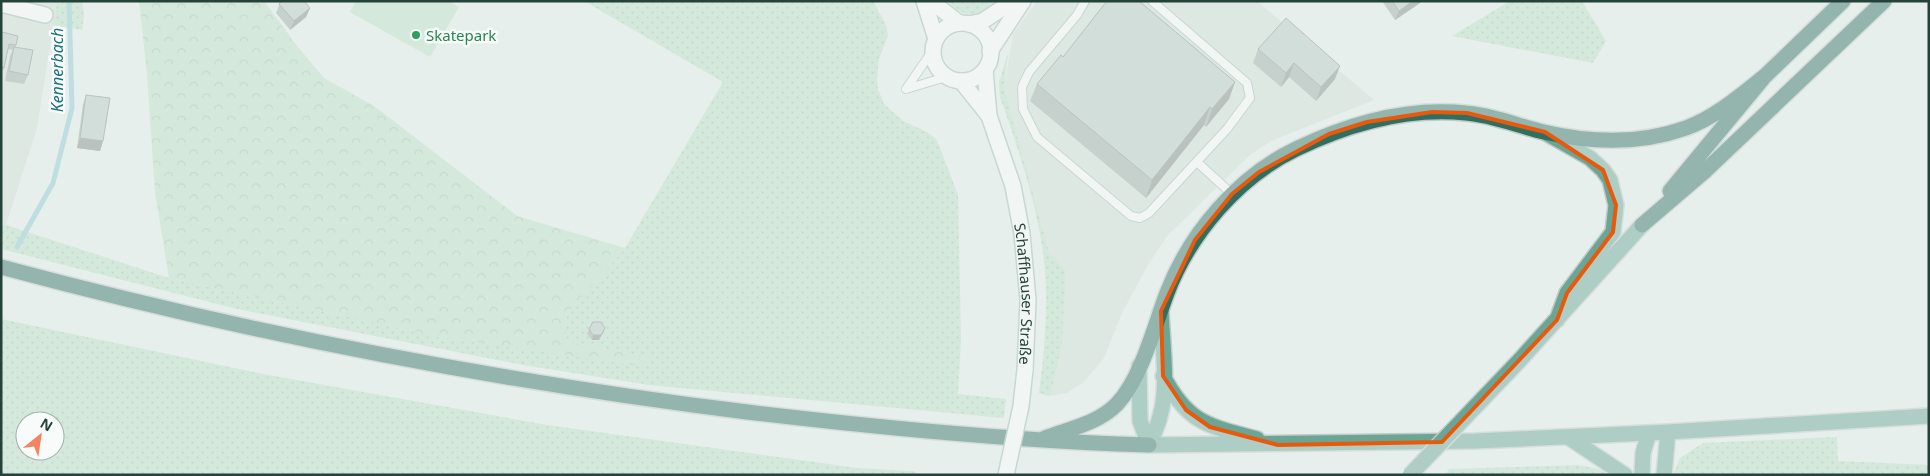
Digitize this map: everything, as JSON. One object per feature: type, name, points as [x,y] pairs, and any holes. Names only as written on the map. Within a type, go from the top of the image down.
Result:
[{"type":"highway","points":[[1039,440],[1089,422],[1110,411],[1124,394],[1139,366],[1185,256],[1209,221],[1232,194],[1259,172],[1293,150],[1329,134],[1384,118],[1432,112],[1467,112],[1545,132],[1624,141],[1672,132],[1688,127],[1718,112],[1765,76],[1843,1]]},
{"type":"highway","points":[[1642,225],[1704,172],[1884,1]]},
{"type":"highway","points":[[1642,225],[1765,76]]},
{"type":"highway","points":[[1,267],[267,331],[481,374],[580,390],[795,418],[1039,440],[1149,445]]},
{"type":"main road","points":[[924,1],[935,44],[936,65],[954,79],[974,78],[985,70],[990,50],[1023,1]]},
{"type":"main road","points":[[931,1],[964,24],[984,34],[990,50]]},
{"type":"main road","points":[[935,44],[948,27],[983,21],[1013,1]]},
{"type":"main road","points":[[1,4],[45,15]]},
{"type":"main road","name":"Schaffhauser Straße","points":[[985,70],[990,116],[1013,186],[1022,234],[1028,300],[1025,370],[1021,406],[1006,475]]},
{"type":"main road","name":"Schaffhauser Straße","points":[[954,79],[990,116]]},
{"type":"main road","points":[[1545,132],[1590,158],[1603,170],[1610,180],[1616,204],[1613,232],[1568,293],[1557,320]]},
{"type":"main road","points":[[1410,475],[1557,320],[1642,225]]},
{"type":"main road","points":[[1149,445],[1161,415],[1164,376],[1161,311]]},
{"type":"main road","points":[[1139,366],[1140,420],[1149,445]]},
{"type":"main road","points":[[1164,376],[1176,399],[1198,420],[1210,426],[1278,445]]},
{"type":"main road","points":[[1149,445],[1278,445],[1568,438],[1929,416]]},
{"type":"main road","points":[[1664,475],[1668,432]]},
{"type":"main road","points":[[1642,475],[1643,453],[1649,433]]},
{"type":"main road","points":[[1568,438],[1625,475]]},
{"type":"lane","points":[[1085,1],[1077,15],[1028,72],[1022,88],[1023,109],[1036,137],[1131,216],[1140,218],[1149,213],[1227,130],[1250,98],[1247,83],[1152,1]]},
{"type":"lane","points":[[935,44],[906,89],[954,79]]},
{"type":"lane","points":[[1197,162],[1232,194]]},
{"type":"highlighted area","points":[[1432,112],[1467,113],[1545,132],[1603,170],[1616,205],[1613,232],[1567,293],[1557,320],[1442,442],[1278,445],[1210,427],[1186,410],[1163,376],[1161,311],[1195,240],[1232,194],[1259,172],[1329,134],[1367,122]]},
{"type":"shaded area","points":[[1,1],[57,1],[37,128],[6,225],[1,225]]},
{"type":"shaded area","points":[[1037,1],[1257,1],[1374,100],[1271,141],[1250,155],[1168,235],[1149,263],[1122,313],[1104,358],[1084,382],[1067,393],[1050,396],[1062,345],[1066,271],[1049,252],[1004,88],[1013,34]]},
{"type":"green space","points":[[57,1],[82,1],[84,17],[82,30],[53,25]]},
{"type":"green space","points":[[139,1],[264,1],[297,46],[324,78],[374,106],[517,216],[625,248],[567,314],[565,341],[649,357],[642,366],[440,337],[169,278],[155,192],[147,74]]},
{"type":"green space","name":"Skatepark","points":[[356,1],[448,1],[459,7],[430,57],[350,12]]},
{"type":"green space","points":[[584,1],[873,1],[886,25],[888,35],[879,59],[877,78],[878,89],[884,104],[903,121],[927,132],[937,140],[958,195],[961,339],[958,394],[1006,399],[1004,418],[649,385],[523,365],[237,309],[1,249],[1,225],[6,225],[169,278],[440,337],[649,357],[565,341],[567,314],[625,248],[723,82]]},
{"type":"green space","points":[[1510,1],[1582,1],[1606,41],[1593,63],[1452,36]]},
{"type":"green space","points":[[949,2],[998,3],[979,13],[967,14],[955,8]]},
{"type":"green space","points":[[1008,53],[1004,88],[1049,252],[1066,271],[1062,345],[1050,396],[1039,393],[1046,313],[1045,275],[1038,223],[1025,172],[1000,97],[999,82]]},
{"type":"green space","points":[[1,319],[263,374],[547,425],[857,468],[912,471],[924,475],[1,475]]},
{"type":"green space","points":[[1837,437],[1838,461],[1929,465],[1929,475],[1673,475],[1680,458],[1703,443]]},
{"type":"green space","points":[[1579,465],[1598,469],[1609,475],[1445,475],[1449,469]]},
{"type":"building","points":[[282,1],[304,1],[310,8],[294,21],[279,4]]},
{"type":"building","points":[[1107,1],[1139,1],[1235,82],[1212,109],[1210,107],[1152,180],[1037,84],[1061,55],[1063,57]]},
{"type":"building","points":[[1392,1],[1413,1],[1399,11]]},
{"type":"building","points":[[1286,18],[1340,66],[1321,87],[1294,63],[1286,73],[1258,49]]},
{"type":"building","points":[[2,32],[18,36],[16,45],[9,44],[4,68],[1,67]]},
{"type":"building","points":[[14,47],[33,50],[28,75],[9,71]]},
{"type":"building","points":[[86,95],[110,98],[103,141],[80,138]]},
{"type":"building","points":[[593,322],[601,322],[605,328],[601,335],[593,335],[589,329]]},
{"type":"waterway","name":"Kennerbach","points":[[17,247],[53,183],[72,108],[69,1]]},
{"type":"place","name":"Skatepark","points":[[416,35]]}]
